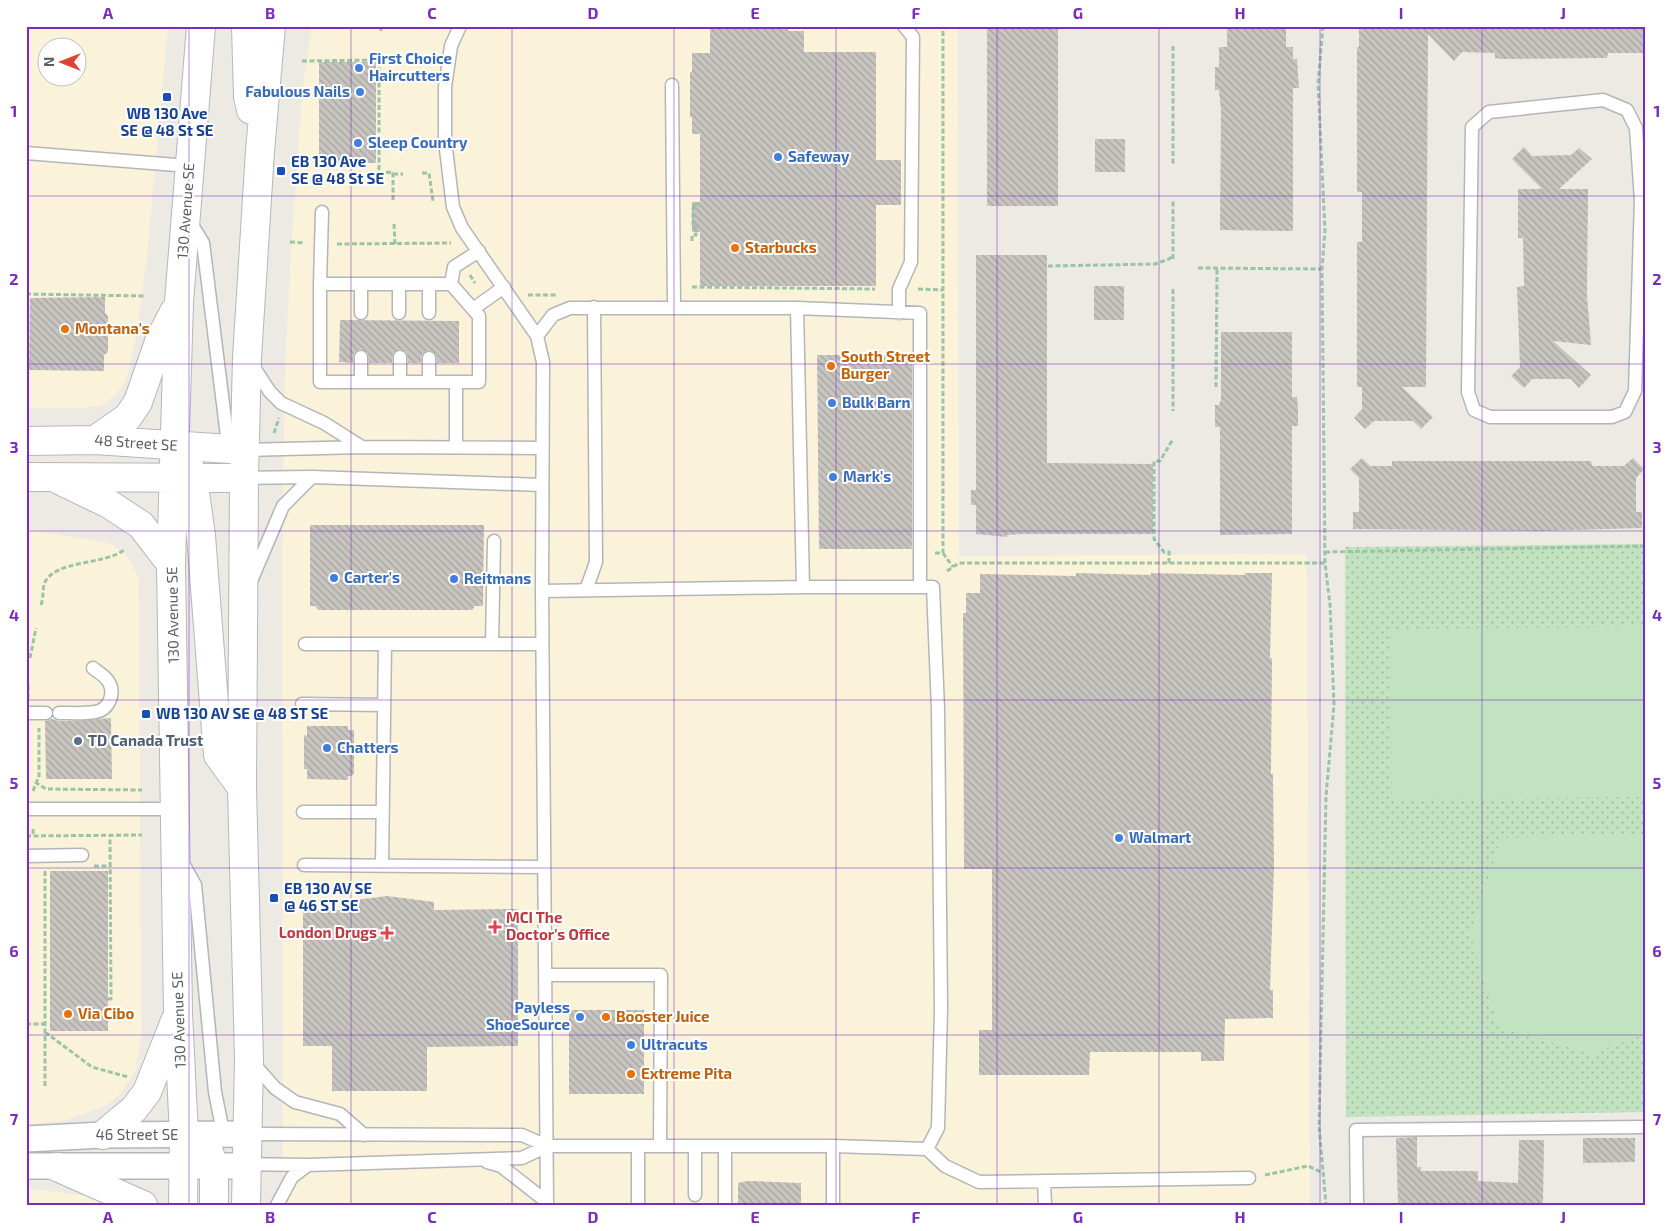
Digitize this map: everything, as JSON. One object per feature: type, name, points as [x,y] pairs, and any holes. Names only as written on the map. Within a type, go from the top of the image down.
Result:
[{"type":"main road","name":"130 Avenue SE","points":[[183,1205],[184,1135],[178,1013],[171,564],[183,478],[174,445],[179,302],[201,26]]},
{"type":"main road","points":[[246,26],[248,97],[260,151]]},
{"type":"main road","points":[[246,1205],[246,1166],[235,1134],[249,1059],[242,788],[244,478],[236,449],[247,358],[260,151],[271,26]]},
{"type":"main road","points":[[95,440],[128,416],[138,402],[160,339],[179,302]]},
{"type":"main road","name":"48 Street SE","points":[[26,440],[95,440],[236,449]]},
{"type":"main road","points":[[39,476],[244,478]]},
{"type":"main road","points":[[39,476],[110,504],[140,525],[171,564]]},
{"type":"main road","points":[[183,478],[201,536],[218,755],[242,788]]},
{"type":"main road","points":[[103,1135],[134,1109],[147,1092],[178,1013]]},
{"type":"main road","points":[[184,1135],[206,1146],[214,1167],[214,1205]]},
{"type":"main road","points":[[57,1166],[143,1205]]},
{"type":"street","name":"46 Street SE","points":[[26,1139],[103,1135],[235,1134]]},
{"type":"street","points":[[26,1166],[246,1166]]},
{"type":"lane","points":[[460,26],[451,46],[445,87],[446,141],[453,207],[462,228],[537,336],[542,362],[542,644],[547,1203]]},
{"type":"lane","points":[[899,313],[899,289],[911,262],[913,37],[904,26]]},
{"type":"lane","points":[[672,85],[674,307]]},
{"type":"lane","points":[[1603,100],[1627,110],[1636,128],[1643,200],[1643,226],[1635,391],[1626,412],[1612,417],[1490,417],[1474,410],[1468,392],[1472,127],[1489,112],[1603,100]]},
{"type":"lane","points":[[26,153],[189,166]]},
{"type":"lane","points":[[320,284],[451,284],[479,316],[479,382],[320,382],[320,284],[322,212]]},
{"type":"lane","points":[[186,213],[203,243],[236,449],[362,447],[542,448]]},
{"type":"lane","points":[[451,284],[454,267],[479,252]]},
{"type":"lane","points":[[361,284],[361,313]]},
{"type":"lane","points":[[399,284],[399,313]]},
{"type":"lane","points":[[429,284],[429,314]]},
{"type":"lane","points":[[473,309],[504,287]]},
{"type":"lane","points":[[586,590],[596,562],[594,307]]},
{"type":"lane","points":[[537,336],[554,315],[570,308],[797,308],[920,314],[920,587]]},
{"type":"lane","points":[[797,308],[803,587]]},
{"type":"lane","points":[[361,357],[361,382]]},
{"type":"lane","points":[[400,357],[400,382]]},
{"type":"lane","points":[[247,358],[270,392],[281,403],[324,423],[362,447]]},
{"type":"lane","points":[[429,358],[429,382]]},
{"type":"lane","points":[[456,382],[456,447]]},
{"type":"lane","points":[[244,478],[312,477],[542,485]]},
{"type":"lane","points":[[244,597],[283,506],[312,477]]},
{"type":"lane","points":[[492,644],[494,541]]},
{"type":"lane","points":[[542,591],[933,587],[939,757],[942,1009],[938,1128],[928,1149]]},
{"type":"lane","points":[[305,644],[542,644]]},
{"type":"lane","points":[[382,865],[385,644]]},
{"type":"lane","points":[[27,710],[53,713],[95,712],[105,709],[111,699],[111,688],[108,680],[93,668]]},
{"type":"lane","points":[[302,704],[384,705]]},
{"type":"lane","points":[[26,809],[174,810]]},
{"type":"lane","points":[[303,812],[383,812]]},
{"type":"lane","points":[[176,850],[195,885],[215,1092],[235,1134],[522,1135],[547,1146],[833,1146],[928,1149],[944,1166],[979,1182],[1249,1178]]},
{"type":"lane","points":[[26,856],[82,856]]},
{"type":"lane","points":[[304,864],[544,867]]},
{"type":"lane","points":[[545,975],[661,975],[660,1146]]},
{"type":"lane","points":[[249,1059],[275,1088],[295,1102],[340,1114],[364,1135]]},
{"type":"lane","points":[[1357,1205],[1356,1130],[1645,1127]]},
{"type":"lane","points":[[246,1166],[522,1158],[547,1146]]},
{"type":"lane","points":[[638,1146],[638,1205]]},
{"type":"lane","points":[[695,1146],[695,1196]]},
{"type":"lane","points":[[725,1146],[725,1205]]},
{"type":"lane","points":[[832,1205],[833,1146]]},
{"type":"lane","points":[[477,1158],[501,1166],[547,1203]]},
{"type":"lane","points":[[277,1205],[292,1177],[308,1165]]},
{"type":"lane","points":[[1044,1181],[1045,1205]]},
{"type":"path","points":[[381,26],[381,32]]},
{"type":"path","points":[[943,26],[943,553],[953,567]]},
{"type":"path","points":[[1323,26],[1318,84],[1325,231],[1322,269],[1325,562],[1330,605],[1334,705],[1325,816],[1319,1126],[1326,1205]]},
{"type":"path","points":[[1172,46],[1173,166]]},
{"type":"path","points":[[302,60],[380,58],[379,173],[393,172],[393,174],[403,174]]},
{"type":"path","points":[[422,173],[429,173],[433,201]]},
{"type":"path","points":[[393,174],[393,201]]},
{"type":"path","points":[[1048,266],[1155,264],[1170,260],[1172,257],[1173,200]]},
{"type":"path","points":[[696,202],[696,208],[693,208],[693,228],[696,228],[696,232]]},
{"type":"path","points":[[394,224],[394,244]]},
{"type":"path","points":[[290,242],[311,243]]},
{"type":"path","points":[[334,244],[451,244]]},
{"type":"path","points":[[1198,268],[1322,269]]},
{"type":"path","points":[[1216,387],[1217,268]]},
{"type":"path","points":[[692,287],[876,289]]},
{"type":"path","points":[[1172,289],[1173,411]]},
{"type":"path","points":[[918,290],[943,290]]},
{"type":"path","points":[[26,294],[145,296]]},
{"type":"path","points":[[272,441],[279,415]]},
{"type":"path","points":[[1169,563],[1169,552],[1164,552],[1154,539],[1154,461],[1160,461],[1173,439]]},
{"type":"path","points":[[1325,552],[1645,546]]},
{"type":"path","points":[[41,605],[44,584],[52,573],[110,557],[124,550]]},
{"type":"path","points":[[932,553],[943,553]]},
{"type":"path","points":[[947,571],[959,563],[1325,562]]},
{"type":"path","points":[[30,658],[36,628]]},
{"type":"path","points":[[27,710],[28,682]]},
{"type":"path","points":[[33,791],[39,776],[39,727],[34,727]]},
{"type":"path","points":[[35,782],[46,789],[142,790]]},
{"type":"path","points":[[33,829],[33,836]]},
{"type":"path","points":[[108,999],[112,999],[110,835]]},
{"type":"path","points":[[26,836],[142,835]]},
{"type":"path","points":[[92,866],[110,866]]},
{"type":"path","points":[[44,867],[45,1088]]},
{"type":"path","points":[[26,1024],[45,1024]]},
{"type":"path","points":[[45,1031],[92,1067],[134,1079]]},
{"type":"path","points":[[1249,1178],[1308,1166],[1324,1173]]},
{"type":"shaded area","points":[[26,26],[168,26],[146,264],[136,337],[129,370],[123,385],[113,397],[101,405],[83,408],[26,408]]},
{"type":"shaded area","points":[[312,26],[958,26],[959,556],[1307,554],[1310,1205],[283,1205],[282,563],[285,372],[302,92]]},
{"type":"shaded area","points":[[26,529],[111,544],[125,553],[139,578],[141,1036],[135,1071],[120,1094],[105,1106],[63,1121],[26,1124]]},
{"type":"shaded area","points":[[26,1188],[94,1197],[116,1205],[26,1205]]},
{"type":"green space","points":[[1645,544],[1645,1112],[1346,1117],[1345,547]]},
{"type":"green space","points":[[1645,627],[1645,797],[1392,799],[1390,629]]},
{"type":"green space","points":[[1645,834],[1645,1034],[1591,1054],[1499,1027],[1470,934],[1501,838]]},
{"type":"building","points":[[710,26],[788,26],[788,31],[804,31],[804,52],[876,52],[876,160],[901,160],[901,205],[876,205],[876,286],[700,286],[700,232],[692,232],[692,202],[700,202],[700,134],[692,134],[690,72],[692,72],[692,53],[710,53]]},
{"type":"building","points":[[987,26],[1058,26],[1058,206],[987,206]]},
{"type":"building","points":[[1227,26],[1286,26],[1286,47],[1293,47],[1293,59],[1297,59],[1299,88],[1293,88],[1293,231],[1220,230],[1221,110],[1219,90],[1215,90],[1215,67],[1219,67],[1219,47],[1227,47]]},
{"type":"building","points":[[1359,26],[1645,26],[1645,53],[1608,53],[1607,58],[1502,59],[1495,58],[1495,53],[1462,52],[1454,61],[1428,34],[1426,387],[1402,387],[1433,417],[1421,429],[1413,421],[1374,421],[1365,429],[1354,418],[1362,409],[1362,387],[1357,387],[1357,242],[1362,242],[1362,192],[1357,192],[1357,47],[1359,47]]},
{"type":"building","points":[[319,62],[376,62],[376,163],[319,163]]},
{"type":"building","points":[[1095,139],[1125,139],[1125,172],[1095,172]]},
{"type":"building","points":[[1524,147],[1532,156],[1571,155],[1579,148],[1592,159],[1559,189],[1588,189],[1587,295],[1591,345],[1553,341],[1591,375],[1579,388],[1571,379],[1532,379],[1524,388],[1511,376],[1520,367],[1517,287],[1524,286],[1523,238],[1518,238],[1518,189],[1542,189],[1512,159]]},
{"type":"building","points":[[976,255],[1047,255],[1047,463],[1153,464],[1153,534],[1021,534],[1007,535],[1007,537],[976,534],[976,505],[971,505],[971,490],[976,490]]},
{"type":"building","points":[[1094,286],[1124,286],[1124,320],[1094,320]]},
{"type":"building","points":[[105,297],[105,313],[108,316],[108,352],[104,355],[104,371],[29,370],[30,298]]},
{"type":"building","points":[[340,320],[459,321],[459,363],[437,363],[436,354],[429,350],[422,354],[421,363],[408,363],[407,353],[400,349],[393,353],[392,363],[369,363],[368,353],[361,349],[354,353],[353,363],[339,362]]},
{"type":"building","points":[[1221,332],[1292,332],[1292,397],[1297,397],[1298,426],[1292,426],[1292,534],[1220,535],[1220,427],[1215,427],[1215,405],[1219,405],[1221,399]]},
{"type":"building","points":[[817,355],[912,355],[912,549],[819,549]]},
{"type":"building","points":[[1362,458],[1370,466],[1392,466],[1392,461],[1591,461],[1592,466],[1624,466],[1633,458],[1644,469],[1636,478],[1636,512],[1642,512],[1642,528],[1538,531],[1353,529],[1353,512],[1359,512],[1359,478],[1350,469]]},
{"type":"building","points":[[310,525],[484,525],[483,606],[475,606],[472,610],[318,610],[315,606],[310,606]]},
{"type":"building","name":"Walmart","points":[[1076,573],[1245,575],[1245,573],[1272,573],[1270,658],[1272,658],[1271,774],[1273,774],[1274,866],[1270,990],[1273,990],[1273,1018],[1225,1019],[1224,1061],[1201,1061],[1201,1052],[1090,1052],[1089,1075],[979,1075],[979,1030],[992,1030],[992,869],[964,869],[963,613],[966,613],[966,593],[980,593],[980,574],[1076,576]]},
{"type":"building","points":[[111,718],[112,779],[46,779],[45,721],[52,719],[77,721]]},
{"type":"building","points":[[307,726],[348,726],[348,730],[354,730],[354,773],[352,776],[348,776],[348,780],[307,779],[307,769],[304,769],[304,735],[307,736]]},
{"type":"building","points":[[50,871],[108,871],[108,1031],[50,1031]]},
{"type":"building","points":[[387,896],[434,902],[434,910],[518,909],[518,1046],[427,1047],[427,1091],[332,1091],[332,1046],[303,1046],[303,910],[347,910],[347,901]]},
{"type":"building","points":[[569,1010],[644,1010],[644,1094],[569,1094]]},
{"type":"building","points":[[1417,1137],[1417,1167],[1421,1167],[1421,1171],[1478,1171],[1478,1181],[1518,1183],[1519,1140],[1544,1140],[1543,1205],[1398,1205],[1396,1138]]},
{"type":"building","points":[[1583,1138],[1635,1138],[1635,1162],[1583,1163]]},
{"type":"building","points":[[748,1181],[801,1183],[801,1205],[738,1205],[738,1183]]},
{"type":"place","name":"First Choice Haircutters","points":[[359,68]]},
{"type":"place","name":"Fabulous Nails","points":[[360,92]]},
{"type":"place","name":"WB 130 Ave SE @ 48 St SE","points":[[167,97]]},
{"type":"place","name":"Sleep Country","points":[[358,143]]},
{"type":"place","name":"Safeway","points":[[778,157]]},
{"type":"place","name":"EB 130 Ave SE @ 48 St SE","points":[[281,171]]},
{"type":"place","name":"Starbucks","points":[[735,248]]},
{"type":"place","name":"Montana's","points":[[65,329]]},
{"type":"place","name":"South Street Burger","points":[[831,366]]},
{"type":"place","name":"Bulk Barn","points":[[832,403]]},
{"type":"place","name":"Mark's","points":[[833,477]]},
{"type":"place","name":"Carter's","points":[[334,578]]},
{"type":"place","name":"Reitmans","points":[[454,579]]},
{"type":"place","name":"WB 130 AV SE @ 48 ST SE","points":[[146,714]]},
{"type":"place","name":"TD Canada Trust","points":[[78,741]]},
{"type":"place","name":"Chatters","points":[[327,748]]},
{"type":"place","name":"Walmart","points":[[1119,838]]},
{"type":"place","name":"EB 130 AV SE @ 46 ST SE","points":[[274,898]]},
{"type":"place","name":"MCI The Doctor's Office","points":[[495,927]]},
{"type":"place","name":"London Drugs","points":[[387,933]]},
{"type":"place","name":"Via Cibo","points":[[68,1014]]},
{"type":"place","name":"Payless ShoeSource","points":[[580,1017]]},
{"type":"place","name":"Booster Juice","points":[[606,1017]]},
{"type":"place","name":"Ultracuts","points":[[631,1045]]},
{"type":"place","name":"Extreme Pita","points":[[631,1074]]}]
